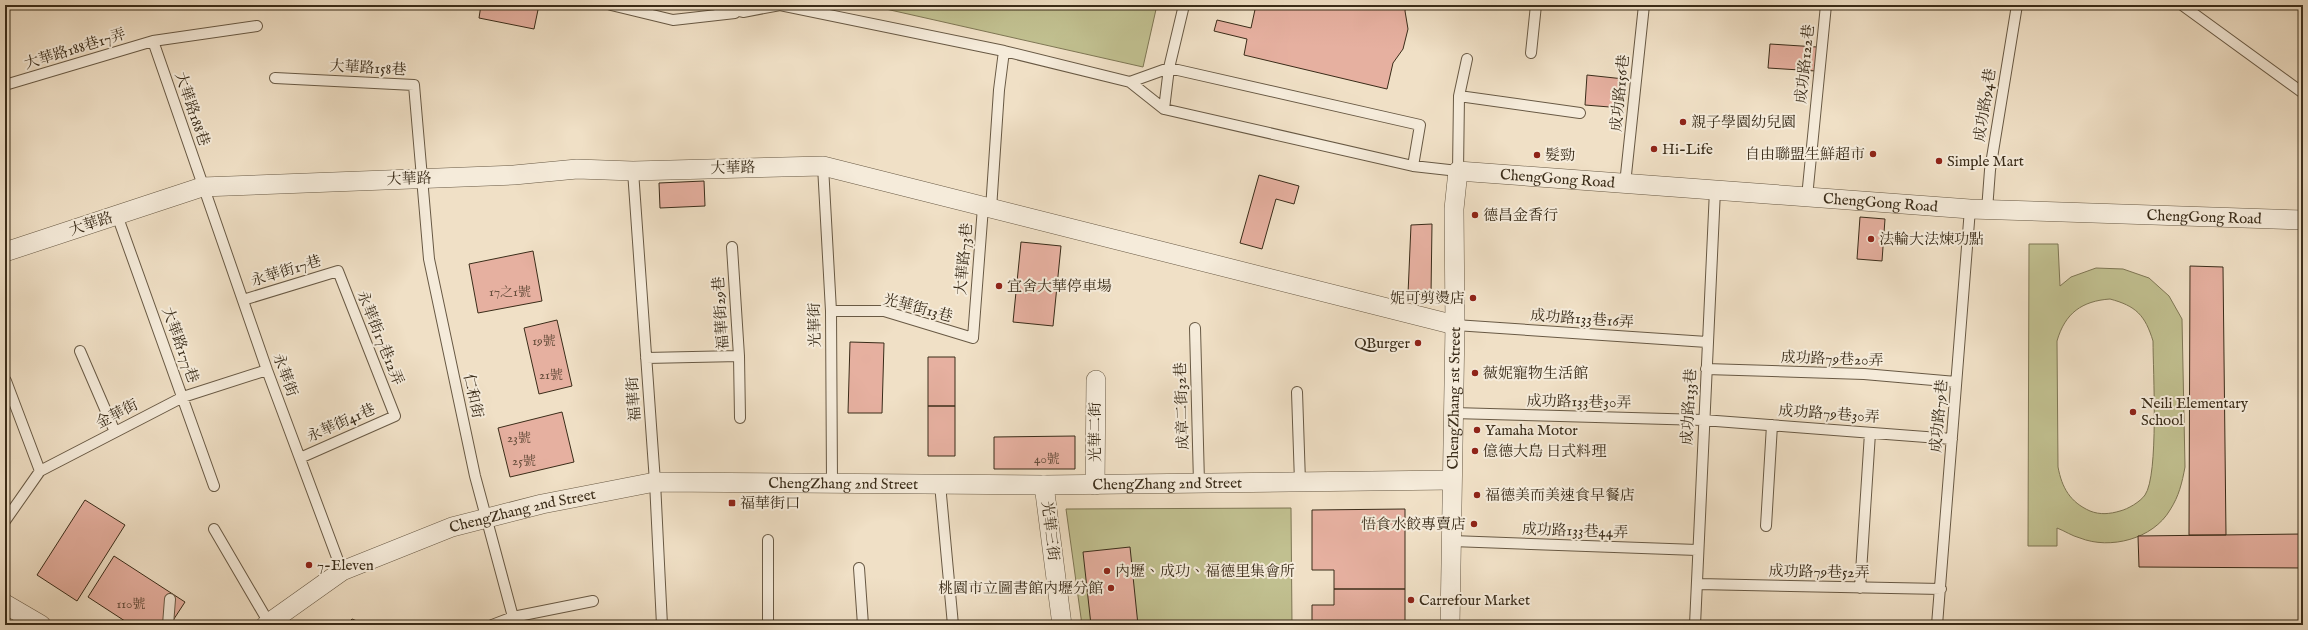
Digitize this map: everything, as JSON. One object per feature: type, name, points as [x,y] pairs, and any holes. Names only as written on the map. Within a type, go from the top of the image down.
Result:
[{"type":"street","name":"大華路","points":[[5,252],[202,187],[514,175],[577,169],[633,171],[823,166],[1455,325]]},
{"type":"street","name":"ChengGong Road","points":[[1458,171],[1979,209],[2303,220]]},
{"type":"street","name":"ChengZhang 1st Street","points":[[1450,625],[1452,541],[1451,480],[1455,325],[1454,209],[1458,171]]},
{"type":"street","name":"光華二街","points":[[1095,485],[1096,380]]},
{"type":"street","name":"ChengZhang 2nd Street","points":[[268,624],[342,571],[452,527],[487,517],[655,482],[1095,485],[1451,480]]},
{"type":"street","name":"光華三街","points":[[1044,485],[1062,625]]},
{"type":"street","points":[[5,604],[41,625]]},
{"type":"lane","points":[[611,5],[673,20],[743,12],[780,5],[1004,51],[1130,82],[1164,109],[1413,166],[1458,171],[1459,96],[1467,59]]},
{"type":"lane","points":[[713,5],[743,12]]},
{"type":"lane","points":[[1164,109],[1169,68],[1184,5]]},
{"type":"lane","points":[[1532,53],[1536,5]]},
{"type":"lane","name":"成功路156巷","points":[[1625,184],[1644,5]]},
{"type":"lane","name":"成功路122巷","points":[[1807,197],[1826,5]]},
{"type":"lane","name":"成功路94巷","points":[[1979,209],[1990,170],[2016,5]]},
{"type":"lane","points":[[2182,5],[2303,93]]},
{"type":"lane","name":"大華路188巷17弄","points":[[5,85],[153,41],[257,26]]},
{"type":"lane","name":"大華路188巷","points":[[153,41],[202,187]]},
{"type":"lane","name":"大華路73巷","points":[[973,338],[1004,51]]},
{"type":"lane","points":[[1130,82],[1169,68],[1420,125],[1413,166]]},
{"type":"lane","name":"大華路158巷","points":[[275,78],[414,85],[422,178]]},
{"type":"lane","points":[[1459,96],[1580,113]]},
{"type":"lane","name":"光華街","points":[[823,166],[831,310],[832,483]]},
{"type":"lane","name":"福華街","points":[[633,171],[655,482],[662,625]]},
{"type":"lane","name":"仁和街","points":[[422,178],[429,259],[475,476],[513,617]]},
{"type":"lane","name":"永華街","points":[[202,187],[267,370],[342,571]]},
{"type":"lane","name":"成功路133巷","points":[[1695,625],[1698,584],[1697,550],[1715,190]]},
{"type":"lane","name":"成功路79巷","points":[[1937,625],[1956,382],[1979,209]]},
{"type":"lane","name":"大華路177巷","points":[[117,215],[214,486]]},
{"type":"lane","name":"福華街29巷","points":[[646,358],[739,356],[732,247]]},
{"type":"lane","name":"永華街17巷","points":[[243,300],[338,271]]},
{"type":"lane","name":"永華街17巷12弄","points":[[338,271],[395,416]]},
{"type":"lane","name":"光華街13巷","points":[[831,310],[884,311],[973,338]]},
{"type":"lane","name":"成功路133巷16弄","points":[[1455,325],[1707,342]]},
{"type":"lane","name":"成章二街32巷","points":[[1195,328],[1199,483]]},
{"type":"lane","points":[[80,351],[114,432]]},
{"type":"lane","points":[[739,356],[740,418]]},
{"type":"lane","name":"金華街","points":[[5,521],[40,471],[183,397],[267,370]]},
{"type":"lane","name":"成功路79巷20弄","points":[[1706,370],[1864,374],[1956,382]]},
{"type":"lane","points":[[6,381],[40,471]]},
{"type":"lane","points":[[1297,392],[1300,482]]},
{"type":"lane","name":"成功路133巷30弄","points":[[1453,413],[1703,420]]},
{"type":"lane","name":"永華街41巷","points":[[300,458],[395,416]]},
{"type":"lane","name":"成功路79巷30弄","points":[[1703,420],[1952,439]]},
{"type":"lane","points":[[1766,526],[1772,425]]},
{"type":"lane","points":[[1860,588],[1870,432]]},
{"type":"lane","points":[[940,484],[953,625]]},
{"type":"lane","points":[[214,529],[268,624]]},
{"type":"lane","points":[[768,540],[768,625]]},
{"type":"lane","name":"成功路133巷44弄","points":[[1452,541],[1697,550]]},
{"type":"lane","points":[[859,568],[863,625]]},
{"type":"lane","name":"成功路79巷52弄","points":[[1698,584],[1941,589]]},
{"type":"lane","points":[[168,625],[170,599]]},
{"type":"lane","points":[[492,625],[513,617],[593,601]]},
{"type":"shaded area","points":[[868,5],[1157,5],[1143,67]]},
{"type":"shaded area","points":[[2029,244],[2058,244],[2060,286],[2071,277],[2096,268],[2123,269],[2149,278],[2169,296],[2182,319],[2185,467],[2180,489],[2170,510],[2162,520],[2142,535],[2117,542],[2104,543],[2077,537],[2057,528],[2057,546],[2028,546]],"holes":[[[2110,299],[2127,305],[2143,318],[2147,324],[2153,341],[2154,445],[2149,484],[2145,495],[2134,505],[2123,510],[2101,514],[2090,511],[2072,499],[2068,494],[2060,475],[2058,467],[2057,341],[2060,331],[2076,310],[2091,302],[2100,300]]]},
{"type":"shaded area","points":[[1291,508],[1292,625],[1082,625],[1066,509]]},
{"type":"building","points":[[481,5],[539,5],[534,29],[479,18]]},
{"type":"building","points":[[1256,5],[1406,5],[1405,11],[1408,29],[1403,49],[1393,63],[1387,89],[1244,55],[1247,39],[1214,31],[1217,20],[1251,28]]},
{"type":"building","points":[[1770,44],[1817,47],[1816,71],[1768,68]]},
{"type":"building","points":[[1587,75],[1624,79],[1622,108],[1585,105]]},
{"type":"building","points":[[1259,175],[1299,186],[1294,204],[1276,199],[1262,249],[1240,243]]},
{"type":"building","points":[[704,181],[705,206],[660,208],[659,183]]},
{"type":"building","name":"法輪大法煉功點","points":[[1860,217],[1885,219],[1882,261],[1857,259]]},
{"type":"building","points":[[1432,224],[1431,295],[1408,294],[1411,225]]},
{"type":"building","points":[[1021,242],[1061,246],[1053,326],[1013,322]]},
{"type":"building","points":[[533,251],[542,301],[478,313],[469,264]]},
{"type":"building","points":[[2190,266],[2223,267],[2226,535],[2189,535]]},
{"type":"building","points":[[557,320],[572,386],[539,394],[524,328]]},
{"type":"building","points":[[850,342],[884,343],[882,413],[848,413]]},
{"type":"building","points":[[928,357],[955,357],[955,406],[928,406]]},
{"type":"building","points":[[2303,378],[2303,397],[2300,379]]},
{"type":"building","points":[[928,406],[955,406],[955,456],[928,456]]},
{"type":"building","points":[[562,412],[574,462],[510,477],[498,428]]},
{"type":"building","points":[[1075,436],[1075,469],[994,469],[994,437]]},
{"type":"building","points":[[85,500],[125,525],[77,601],[37,575]]},
{"type":"building","points":[[1405,509],[1405,589],[1334,589],[1334,570],[1312,570],[1312,510]]},
{"type":"building","points":[[2303,534],[2303,568],[2139,567],[2138,536]]},
{"type":"building","name":"桃園市立圖書館內壢分館","points":[[1130,547],[1138,625],[1091,625],[1083,552]]},
{"type":"building","points":[[114,556],[185,602],[170,625],[131,625],[88,597]]},
{"type":"building","points":[[1334,589],[1405,589],[1405,625],[1312,625],[1312,605],[1334,605]]},
{"type":"building","points":[[352,619],[367,625],[346,625]]},
{"type":"place","name":"親子學園幼兒園","points":[[1683,122]]},
{"type":"place","name":"Hi-Life","points":[[1654,149]]},
{"type":"place","name":"自由聯盟生鮮超市","points":[[1873,154]]},
{"type":"place","name":"髮勁","points":[[1537,155]]},
{"type":"place","name":"Simple Mart","points":[[1939,161]]},
{"type":"place","name":"德昌金香行","points":[[1475,215]]},
{"type":"place","name":"法輪大法煉功點","points":[[1871,239]]},
{"type":"place","name":"宜舍大華停車場","points":[[999,286]]},
{"type":"place","name":"妮可剪燙店","points":[[1473,298]]},
{"type":"place","name":"QBurger","points":[[1418,343]]},
{"type":"place","name":"薇妮寵物生活館","points":[[1475,373]]},
{"type":"place","name":"Neili Elementary School","points":[[2133,412]]},
{"type":"place","name":"Yamaha Motor","points":[[1477,430]]},
{"type":"place","name":"億德大島 日式料理","points":[[1475,451]]},
{"type":"place","name":"福德美而美速食早餐店","points":[[1477,495]]},
{"type":"place","name":"福華街口","points":[[732,503]]},
{"type":"place","name":"悟食水餃專賣店","points":[[1474,524]]},
{"type":"place","name":"7-Eleven","points":[[309,565]]},
{"type":"place","name":"內壢、成功、福德里集會所","points":[[1107,571]]},
{"type":"place","name":"桃園市立圖書館內壢分館","points":[[1111,588]]},
{"type":"place","name":"Carrefour Market","points":[[1411,600]]}]
